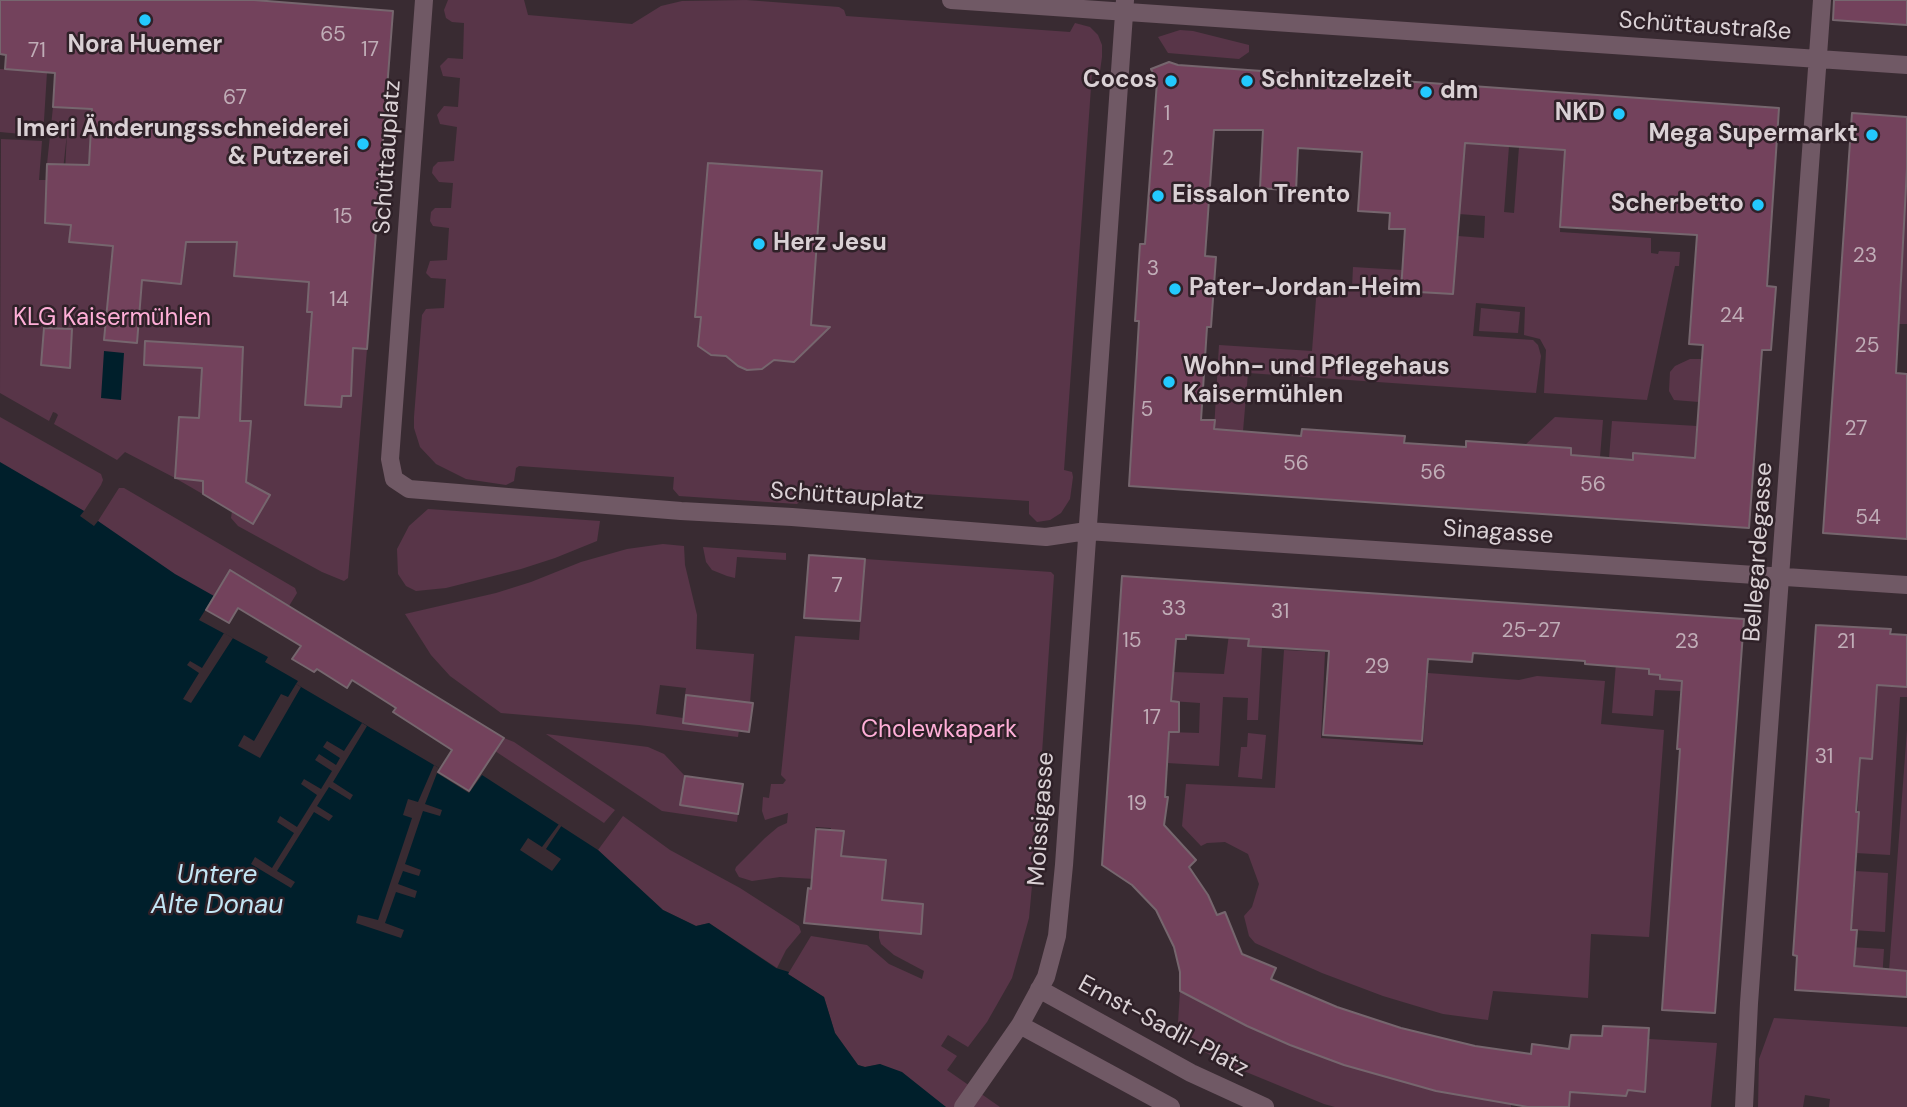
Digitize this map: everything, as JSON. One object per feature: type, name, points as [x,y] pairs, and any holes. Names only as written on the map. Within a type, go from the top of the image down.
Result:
[{"type":"street","name":"Schüttauplatz","points":[[424,0],[390,459],[394,479],[409,489],[681,511],[1046,537],[1087,531]]},
{"type":"street","points":[[951,0],[1124,6],[1087,531]]},
{"type":"street","name":"Bellegardegasse","points":[[1744,1107],[1749,1003],[1822,0]]},
{"type":"street","name":"Schüttaustraße","points":[[1124,6],[1907,65]]},
{"type":"street","name":"Sinagasse","points":[[1087,531],[1907,585]]},
{"type":"street","name":"Moissigasse","points":[[963,1107],[1020,1025],[1045,977],[1057,936],[1087,531]]},
{"type":"street","name":"Ernst-Sadil-Platz","points":[[1039,989],[1191,1073],[1265,1107]]},
{"type":"street","points":[[1020,1025],[1171,1107]]},
{"type":"green space","points":[[448,0],[524,0],[528,15],[632,24],[661,6],[682,1],[746,0],[839,7],[844,10],[846,16],[1070,32],[1075,23],[1090,27],[1098,35],[1102,45],[1102,57],[1100,71],[1092,73],[1064,470],[1072,472],[1073,477],[1070,499],[1061,513],[1050,520],[1037,522],[1029,514],[1029,501],[804,486],[803,498],[797,504],[679,496],[673,489],[674,477],[519,466],[516,468],[514,481],[506,485],[466,479],[436,464],[420,447],[414,428],[414,417],[422,315],[426,309],[444,308],[446,279],[431,278],[426,273],[430,261],[447,260],[449,228],[433,226],[430,221],[431,212],[435,208],[451,208],[453,183],[439,182],[432,173],[438,162],[454,161],[457,127],[440,124],[437,115],[444,106],[458,107],[460,78],[443,76],[440,66],[448,58],[463,59],[464,23],[452,22],[446,18],[444,10]]},
{"type":"green space","points":[[1180,30],[1249,45],[1249,52],[1239,59],[1168,53],[1158,37]]},
{"type":"green space","name":"KLG Kaisermühlen","points":[[94,67],[86,206],[193,208],[192,242],[253,242],[315,228],[307,312],[312,312],[367,349],[348,578],[344,581],[322,572],[238,526],[231,518],[232,511],[175,478],[125,452],[117,460],[54,424],[58,415],[56,413],[53,412],[49,421],[0,393],[1,139],[42,141],[39,180],[46,180],[46,173],[65,172],[67,133],[63,170],[54,170],[54,164],[47,164],[53,107],[69,107]]},
{"type":"green space","points":[[0,69],[47,72],[43,136],[0,132]]},
{"type":"green space","points":[[1465,143],[1509,146],[1504,212],[1514,213],[1519,147],[1565,150],[1560,232],[1651,238],[1651,253],[1680,252],[1647,400],[1544,393],[1546,350],[1540,339],[1524,335],[1525,307],[1476,303],[1473,336],[1533,340],[1538,345],[1541,356],[1536,393],[1248,373],[1243,431],[1214,430],[1219,345],[1312,351],[1317,286],[1352,288],[1353,267],[1402,270],[1405,229],[1458,232],[1458,236],[1484,238],[1485,216],[1459,214]]},
{"type":"green space","points":[[1907,177],[1907,324],[1899,324],[1902,282],[1899,281]]},
{"type":"green space","points":[[1481,308],[1520,312],[1518,333],[1479,331]]},
{"type":"green space","points":[[1690,359],[1702,359],[1699,402],[1674,400],[1669,391],[1670,372],[1675,366]]},
{"type":"green space","points":[[0,417],[101,474],[101,485],[84,511],[42,486],[0,495]]},
{"type":"green space","points":[[1555,417],[1603,420],[1600,457],[1571,455],[1571,448],[1525,445]]},
{"type":"green space","points":[[1612,421],[1697,426],[1695,457],[1634,453],[1633,459],[1609,458]]},
{"type":"green space","points":[[119,488],[124,488],[295,588],[297,593],[289,606],[230,570],[199,619],[98,521]]},
{"type":"green space","points":[[428,509],[600,521],[597,541],[555,558],[446,588],[416,591],[406,586],[398,574],[397,549],[409,526]]},
{"type":"green space","points":[[663,544],[684,546],[685,565],[697,615],[696,649],[754,654],[750,703],[685,695],[686,688],[660,685],[656,714],[683,718],[683,723],[739,730],[738,737],[501,713],[450,676],[431,655],[405,614],[496,593],[581,562],[627,549]]},
{"type":"green space","points":[[703,547],[786,553],[786,560],[737,557],[735,578],[712,570],[706,562]]},
{"type":"green space","name":"Cholewkapark","points":[[865,559],[1051,572],[1054,575],[1029,918],[1012,978],[987,1022],[968,1047],[948,1035],[941,1046],[957,1056],[947,1070],[1000,1107],[946,1107],[880,1064],[865,1067],[858,1065],[835,1033],[824,997],[788,974],[811,936],[867,945],[889,964],[922,979],[924,971],[894,955],[881,944],[879,938],[879,930],[921,934],[923,904],[882,900],[886,861],[833,880],[780,877],[752,881],[739,877],[735,870],[765,838],[787,823],[788,813],[765,820],[762,811],[763,797],[769,798],[771,784],[783,784],[786,780],[781,775],[795,636],[859,640]],"holes":[[[816,827],[831,828],[828,852],[814,851]]]},
{"type":"green space","points":[[1229,634],[1249,634],[1248,646],[1262,647],[1258,720],[1247,720],[1248,698],[1223,697],[1219,766],[1167,763],[1169,732],[1199,733],[1200,703],[1171,701],[1173,672],[1224,674]]},
{"type":"green space","points":[[1284,650],[1325,652],[1321,738],[1423,745],[1428,673],[1519,680],[1537,676],[1605,681],[1601,724],[1664,730],[1649,937],[1591,934],[1588,998],[1493,991],[1488,1020],[1443,1014],[1383,996],[1255,943],[1249,936],[1244,916],[1252,907],[1259,884],[1248,854],[1225,842],[1201,846],[1182,826],[1186,784],[1275,788]]},
{"type":"green space","points":[[1616,663],[1649,669],[1649,674],[1660,675],[1660,679],[1683,670],[1681,691],[1655,690],[1653,716],[1612,713]]},
{"type":"green space","points":[[1865,681],[1907,687],[1907,697],[1900,697],[1890,855],[1856,853],[1860,758],[1872,759],[1874,725]]},
{"type":"green space","points":[[1907,730],[1907,971],[1895,970],[1894,984],[1888,984]]},
{"type":"green space","points":[[1248,733],[1266,735],[1262,779],[1238,777],[1241,747],[1247,747]]},
{"type":"green space","points":[[546,734],[648,747],[664,754],[685,776],[681,805],[738,814],[737,822],[662,811]]},
{"type":"green space","points":[[504,738],[615,810],[604,823],[495,751]]},
{"type":"green space","points":[[623,816],[670,850],[740,888],[799,926],[801,932],[786,950],[777,968],[709,923],[696,926],[663,910],[598,850]]},
{"type":"green space","points":[[1855,871],[1888,873],[1885,932],[1851,930]]},
{"type":"green space","points":[[1850,947],[1884,949],[1881,996],[1845,994]]},
{"type":"green space","points":[[1180,991],[1247,1026],[1344,1065],[1436,1091],[1511,1104],[1511,1107],[1335,1107],[1324,1104],[1234,1067],[1173,1036],[1178,1023]]},
{"type":"green space","points":[[1774,1018],[1907,1027],[1907,1107],[1829,1107],[1830,1099],[1805,1095],[1803,1107],[1758,1107],[1759,1059]]},
{"type":"green space","points":[[1649,1039],[1717,1043],[1711,1107],[1569,1107],[1570,1086],[1626,1096],[1628,1090],[1645,1092]]},
{"type":"water","points":[[104,351],[124,353],[121,400],[101,398]]},
{"type":"water","name":"Untere Alte Donau","points":[[0,462],[84,511],[80,516],[94,526],[98,521],[175,574],[214,596],[199,620],[268,657],[265,662],[298,681],[296,684],[439,768],[437,773],[469,793],[482,775],[598,850],[663,910],[696,926],[709,923],[776,968],[789,972],[788,974],[824,997],[835,1033],[858,1065],[865,1067],[880,1064],[902,1072],[946,1107],[0,1107]]},
{"type":"pier","points":[[224,633],[233,638],[191,703],[183,699],[199,673],[187,665],[190,661],[202,668]]},
{"type":"pier","points":[[296,684],[301,687],[260,758],[238,746],[244,735],[254,741],[281,694],[288,697]]},
{"type":"pier","points":[[362,723],[367,726],[333,782],[353,795],[350,800],[329,787],[317,806],[333,816],[329,821],[314,812],[277,871],[295,882],[291,888],[251,864],[255,857],[272,868],[294,833],[277,822],[280,816],[297,827],[317,795],[301,784],[304,779],[321,789],[332,771],[315,760],[319,754],[336,765],[340,758],[323,747],[327,741],[344,751]]},
{"type":"pier","points":[[434,765],[439,768],[425,804],[442,810],[440,816],[423,811],[405,864],[421,870],[419,876],[403,871],[398,884],[417,891],[415,898],[396,892],[385,923],[404,930],[401,938],[356,923],[358,915],[378,920],[412,818],[403,815],[408,799],[418,802]]},
{"type":"pier","points":[[559,824],[562,825],[546,849],[561,859],[552,871],[520,850],[528,838],[542,847]]},
{"type":"building","points":[[0,0],[254,0],[393,11],[367,349],[353,348],[351,396],[342,396],[341,407],[305,405],[312,312],[307,312],[309,282],[234,276],[237,242],[186,242],[181,284],[142,280],[137,343],[104,340],[113,246],[69,242],[71,225],[45,223],[47,164],[89,165],[92,109],[53,107],[55,73],[5,69],[6,55],[0,54]]},
{"type":"building","points":[[1834,0],[1907,0],[1907,25],[1833,20]]},
{"type":"building","points":[[1169,62],[1178,65],[1779,108],[1767,286],[1776,287],[1771,350],[1762,350],[1749,528],[1129,486],[1139,321],[1135,321],[1140,244],[1145,244],[1157,82],[1151,69]],"holes":[[[1214,130],[1263,130],[1260,188],[1296,191],[1298,148],[1362,152],[1358,211],[1390,213],[1389,229],[1405,229],[1401,291],[1453,294],[1465,143],[1565,150],[1560,227],[1697,235],[1689,344],[1703,345],[1695,458],[1633,453],[1633,460],[1571,455],[1571,448],[1466,441],[1466,447],[1404,443],[1405,436],[1302,429],[1301,436],[1214,429],[1215,420],[1201,420],[1207,327],[1211,327],[1216,257],[1205,256]]]},
{"type":"building","points":[[1852,113],[1907,117],[1907,168],[1896,373],[1907,374],[1907,539],[1823,533]]},
{"type":"building","name":"Herz Jesu","points":[[708,163],[822,171],[811,325],[830,327],[794,362],[774,360],[762,369],[747,370],[726,356],[711,355],[698,346],[701,317],[695,317]]},
{"type":"building","points":[[44,328],[72,329],[70,368],[41,365]]},
{"type":"building","points":[[145,341],[243,347],[240,421],[251,421],[246,482],[270,495],[253,524],[203,494],[203,481],[175,478],[179,417],[199,418],[202,368],[144,365]]},
{"type":"building","points":[[809,555],[865,559],[860,621],[804,618]]},
{"type":"building","points":[[230,570],[504,738],[469,791],[438,772],[452,750],[393,712],[396,708],[352,680],[347,688],[317,669],[314,672],[292,659],[301,646],[238,608],[229,623],[206,610]]},
{"type":"building","points":[[1122,576],[1744,619],[1715,1013],[1662,1010],[1680,749],[1677,749],[1682,681],[1660,679],[1660,675],[1649,674],[1649,669],[1585,664],[1585,661],[1473,653],[1472,662],[1428,659],[1422,741],[1323,735],[1329,651],[1248,646],[1249,639],[1186,635],[1186,639],[1176,639],[1171,701],[1179,702],[1179,732],[1169,732],[1165,797],[1168,797],[1164,825],[1196,860],[1189,867],[1208,895],[1217,915],[1225,912],[1242,954],[1276,968],[1271,979],[1337,1007],[1401,1028],[1475,1046],[1531,1054],[1532,1044],[1569,1049],[1571,1035],[1602,1036],[1603,1026],[1649,1028],[1645,1092],[1628,1090],[1626,1096],[1570,1092],[1569,1107],[1528,1107],[1436,1091],[1344,1065],[1290,1045],[1180,991],[1180,972],[1174,947],[1156,910],[1132,885],[1102,865]]},
{"type":"building","points":[[1816,625],[1891,629],[1890,634],[1907,635],[1907,687],[1877,685],[1872,759],[1860,758],[1851,930],[1857,930],[1854,966],[1907,971],[1907,997],[1795,990],[1797,956],[1793,955]]},
{"type":"building","points":[[686,695],[753,703],[749,732],[683,723]]},
{"type":"building","points":[[685,776],[743,784],[738,814],[680,805]]},
{"type":"building","points":[[816,829],[844,831],[841,856],[886,860],[882,900],[923,904],[921,934],[804,923],[808,888],[811,889]]},
{"type":"place","name":"Nora Huemer","points":[[145,20]]},
{"type":"place","name":"Cocos","points":[[1171,81]]},
{"type":"place","name":"Schnitzelzeit","points":[[1247,81]]},
{"type":"place","name":"dm","points":[[1426,92]]},
{"type":"place","name":"NKD","points":[[1619,114]]},
{"type":"place","name":"Mega Supermarkt","points":[[1872,135]]},
{"type":"place","name":"Imeri Änderungsschneiderei & Putzerei","points":[[363,144]]},
{"type":"place","name":"Eissalon Trento","points":[[1158,196]]},
{"type":"place","name":"Scherbetto","points":[[1758,205]]},
{"type":"place","name":"Herz Jesu","points":[[759,244]]},
{"type":"place","name":"Pater-Jordan-Heim","points":[[1175,289]]},
{"type":"place","name":"Wohn- und Pflegehaus Kaisermühlen","points":[[1169,382]]}]
